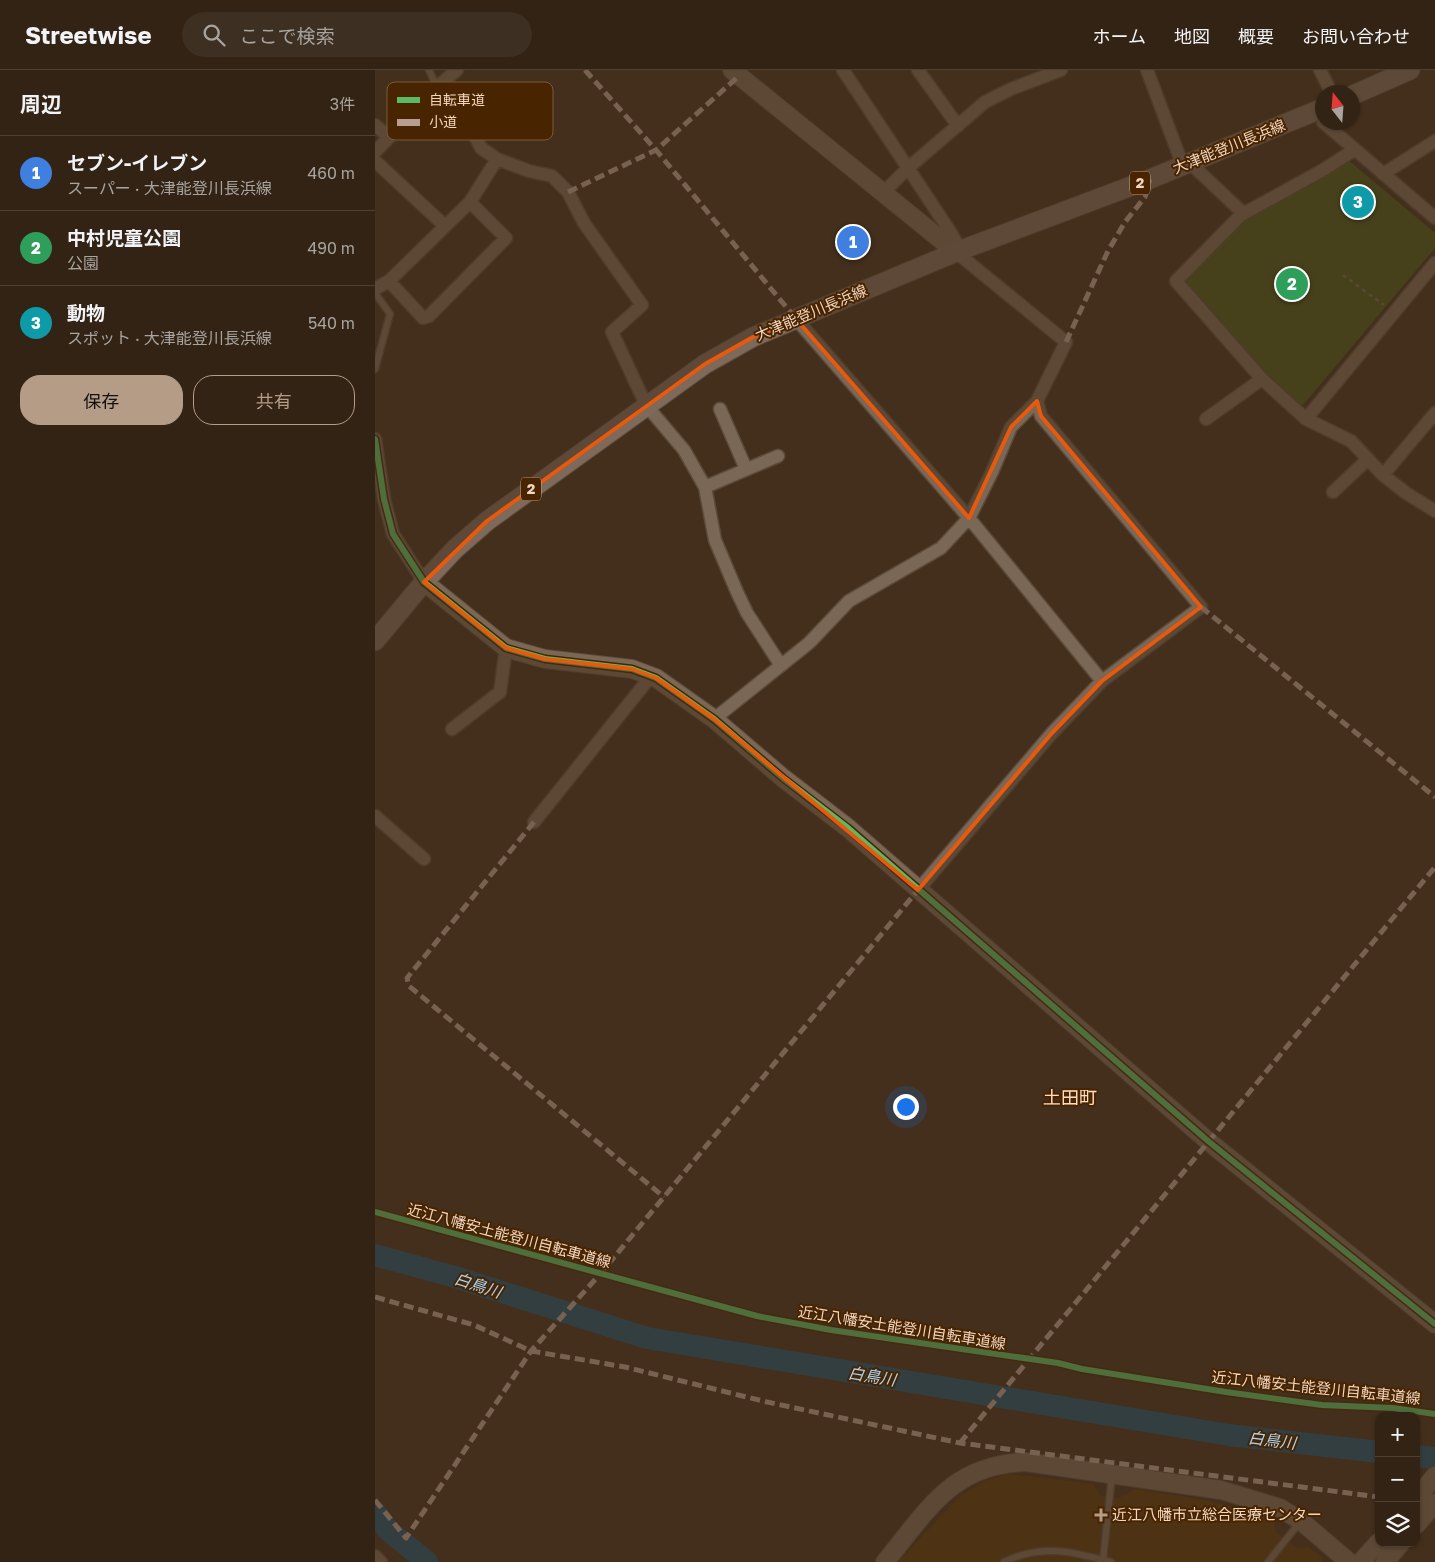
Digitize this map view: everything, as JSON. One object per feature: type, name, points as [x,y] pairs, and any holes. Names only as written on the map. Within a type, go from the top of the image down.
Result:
[{"type":"main road","points":[[1360,92],[1410,70]]},
{"type":"main road","name":"大津能登川長浜線","points":[[375,641],[423,582],[455,549],[487,521],[705,364],[753,337],[956,252],[1186,164],[1315,119]]},
{"type":"street","points":[[443,82],[457,70]]},
{"type":"street","points":[[843,70],[951,233],[957,244],[956,252]]},
{"type":"street","points":[[918,70],[957,126]]},
{"type":"street","points":[[883,193],[907,168],[985,102],[1011,89],[1061,70]]},
{"type":"street","points":[[1147,70],[1186,164],[1244,214]]},
{"type":"street","points":[[1320,70],[1328,85]]},
{"type":"street","points":[[714,719],[759,684],[780,664],[809,643],[849,601],[941,548],[969,518],[992,472],[1011,427],[1037,401],[1066,342],[883,193],[739,72]]},
{"type":"street","points":[[375,125],[387,136]]},
{"type":"street","points":[[1334,130],[1435,218]]},
{"type":"street","points":[[375,152],[387,140]]},
{"type":"street","points":[[477,140],[481,148],[497,159],[529,171],[553,176],[568,192],[584,223],[643,305],[612,332],[646,405],[685,450],[705,487],[715,540],[737,592],[747,613],[780,664]]},
{"type":"street","points":[[1383,174],[1435,140]]},
{"type":"street","points":[[1355,150],[1244,214],[1176,281],[1262,379],[1306,419],[1351,441],[1383,475],[1406,493],[1435,510]]},
{"type":"street","points":[[375,289],[389,281],[469,202],[497,159]]},
{"type":"street","points":[[375,161],[445,226]]},
{"type":"street","points":[[389,281],[423,318],[429,316],[506,238],[469,202]]},
{"type":"street","points":[[1306,419],[1435,263]]},
{"type":"street","points":[[797,320],[969,518],[1102,681]]},
{"type":"street","points":[[1205,419],[1262,379]]},
{"type":"street","points":[[918,890],[1052,732],[1102,681],[1201,607],[1041,416],[1037,401]]},
{"type":"street","points":[[720,409],[746,469]]},
{"type":"street","points":[[1383,475],[1435,413]]},
{"type":"street","points":[[375,439],[384,499],[393,534],[423,582],[506,648],[545,660],[632,669],[651,676],[714,719],[783,778],[848,828],[1208,1141],[1435,1324]]},
{"type":"street","points":[[705,487],[778,456]]},
{"type":"street","points":[[1333,492],[1368,458]]},
{"type":"street","points":[[452,729],[500,692],[506,648]]},
{"type":"street","points":[[534,822],[651,676]]},
{"type":"street","points":[[375,816],[424,859]]},
{"type":"street","points":[[885,1562],[935,1501],[958,1482],[980,1469],[1001,1463],[1026,1462],[1221,1490],[1280,1508],[1301,1521],[1349,1562]]},
{"type":"street","points":[[1420,1494],[1435,1476]]},
{"type":"street","points":[[1420,1520],[1434,1503]]},
{"type":"street","points":[[1361,1562],[1375,1546]]},
{"type":"street","points":[[1385,1562],[1398,1547]]},
{"type":"street","points":[[375,1556],[381,1562]]},
{"type":"lane","points":[[429,70],[435,82]]},
{"type":"lane","points":[[375,293],[390,314],[375,370]]},
{"type":"lane","points":[[1104,1561],[1112,1474]]},
{"type":"lane","points":[[1268,1562],[1301,1521]]},
{"type":"lane","points":[[1004,1562],[1021,1555],[1054,1550],[1111,1562]]},
{"type":"path","points":[[1343,275],[1394,312]]},
{"type":"highlighted area","points":[[797,320],[969,518],[1011,427],[1037,401],[1041,416],[1201,607],[1102,681],[1052,733],[918,890],[714,719],[656,678],[632,669],[545,659],[506,648],[424,582],[487,521],[705,364],[753,337]]},
{"type":"shaded area","name":"近江八幡市立総合医療センター","points":[[1010,1474],[1093,1484],[1100,1496],[1119,1498],[1136,1489],[1205,1500],[1250,1511],[1273,1519],[1276,1532],[1297,1548],[1309,1547],[1322,1557],[1322,1562],[898,1562],[959,1497],[984,1481]]},
{"type":"green space","points":[[1348,160],[1435,233],[1435,248],[1302,406],[1295,410],[1181,281],[1242,217]]},
{"type":"waterway","name":"白鳥川","points":[[375,1255],[455,1277],[647,1338],[1229,1435],[1375,1452]]},
{"type":"waterway","name":"白鳥川","points":[[1420,1456],[1435,1458]]},
{"type":"waterway","points":[[375,1512],[388,1530],[427,1562]]},
{"type":"marked path","points":[[585,70],[656,150],[797,320]]},
{"type":"marked path","points":[[568,192],[656,150],[739,76]]},
{"type":"marked path","points":[[1066,342],[1108,251],[1125,222],[1145,197],[1150,179]]},
{"type":"marked path","points":[[1201,607],[1435,797]]},
{"type":"marked path","points":[[534,822],[407,978],[409,986],[664,1197]]},
{"type":"marked path","points":[[960,1443],[1435,867]]},
{"type":"marked path","points":[[375,1500],[406,1538],[531,1351],[601,1273],[918,890]]},
{"type":"marked path","points":[[375,1297],[474,1325],[531,1351],[625,1367],[767,1402],[960,1443],[1375,1496]]},
{"type":"cycle path","points":[[375,439],[384,499],[393,534],[424,582],[506,648],[545,659],[632,669],[656,678],[714,719],[783,778],[848,828],[1208,1141],[1435,1324]]},
{"type":"cycle path","name":"近江八幡安土能登川自転車道線","points":[[375,1212],[757,1316],[831,1330],[1058,1363],[1082,1369],[1226,1392],[1322,1405],[1393,1408],[1435,1414]]},
{"type":"place","name":"動物","points":[[1358,202]]},
{"type":"place","name":"セブン-イレブン","points":[[853,242]]},
{"type":"place","name":"中村児童公園","points":[[1292,284]]},
{"type":"place","name":"近江八幡市立総合医療センター","points":[[1101,1515]]},
{"type":"district","name":"土田町","points":[[1070,1098]]}]
